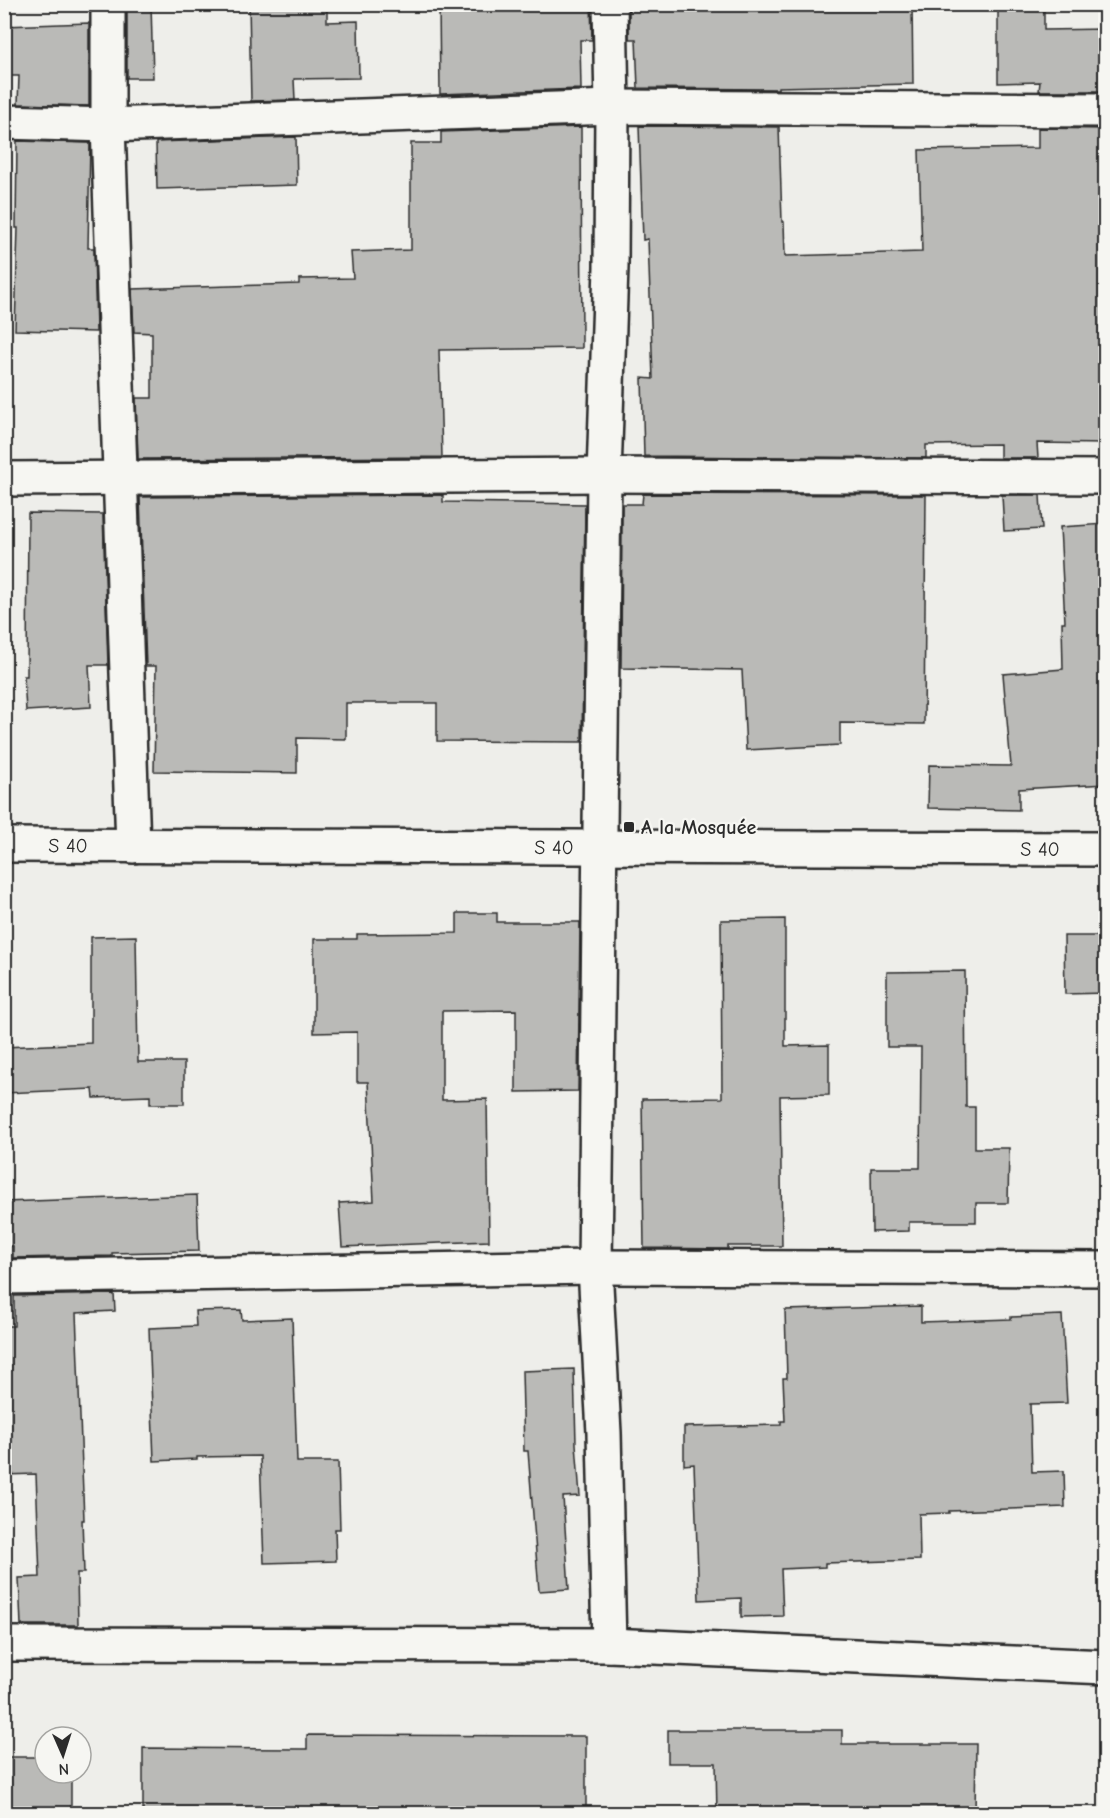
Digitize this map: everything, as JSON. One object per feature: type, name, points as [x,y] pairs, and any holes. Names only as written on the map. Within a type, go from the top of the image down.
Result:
[{"type":"street","points":[[108,4],[108,125],[133,846]]},
{"type":"street","points":[[609,1645],[604,1433],[595,1267],[604,475],[611,267],[610,4]]},
{"type":"street","points":[[4,122],[108,125],[612,107],[1106,110]]},
{"type":"street","points":[[4,479],[604,475],[1106,477]]},
{"type":"street","name":"S 40","points":[[4,845],[1106,849]]},
{"type":"street","points":[[4,1277],[595,1267],[1106,1269]]},
{"type":"street","points":[[4,1644],[609,1645],[1106,1667]]},
{"type":"building","points":[[127,4],[151,4],[153,78],[127,78]]},
{"type":"building","points":[[249,4],[327,4],[327,22],[358,21],[359,78],[294,79],[295,100],[251,101]]},
{"type":"building","points":[[439,4],[591,4],[592,40],[580,40],[581,89],[440,94]]},
{"type":"building","points":[[629,4],[912,4],[913,84],[778,87],[778,89],[638,88],[636,39],[629,39]]},
{"type":"building","points":[[1044,8],[1044,30],[1106,29],[1106,91],[1039,91],[1040,82],[998,83],[998,9]]},
{"type":"building","points":[[89,23],[89,106],[18,104],[19,76],[4,76],[4,26]]},
{"type":"building","points":[[639,126],[779,127],[785,256],[922,252],[919,150],[1038,148],[1038,128],[1106,129],[1106,444],[1037,443],[1038,458],[1000,458],[1000,444],[926,445],[926,458],[644,456],[642,378],[653,379],[648,239],[643,240]]},
{"type":"building","points":[[581,127],[582,348],[439,350],[442,457],[138,459],[136,398],[152,398],[152,333],[134,332],[132,289],[299,284],[299,279],[353,278],[351,252],[411,250],[411,143],[441,143],[441,132]]},
{"type":"building","points":[[296,137],[297,185],[157,189],[156,142]]},
{"type":"building","points":[[17,141],[90,143],[88,248],[94,248],[96,332],[15,330],[18,228],[16,228]]},
{"type":"building","points":[[643,494],[926,495],[924,724],[840,723],[840,745],[746,750],[742,670],[621,668],[622,504],[642,504]]},
{"type":"building","points":[[443,495],[443,502],[585,504],[582,742],[437,741],[437,703],[346,703],[346,739],[297,738],[297,773],[154,771],[156,666],[146,666],[140,497]]},
{"type":"building","points":[[1002,495],[1040,495],[1042,529],[1004,531]]},
{"type":"building","points":[[28,513],[103,514],[108,665],[89,665],[91,707],[26,711],[24,676],[27,676]]},
{"type":"building","points":[[1106,524],[1106,784],[1019,789],[1019,810],[928,808],[929,765],[1011,766],[1003,674],[1063,669],[1062,622],[1065,622],[1060,527]]},
{"type":"building","points":[[457,913],[497,913],[497,922],[580,922],[578,1091],[516,1092],[516,1010],[442,1011],[442,1100],[487,1099],[489,1241],[342,1247],[339,1203],[374,1201],[368,1082],[357,1082],[357,1032],[314,1033],[314,939],[357,939],[357,934],[457,933]]},
{"type":"building","points":[[785,919],[785,1046],[829,1045],[829,1095],[780,1096],[782,1246],[728,1246],[728,1249],[644,1248],[642,1099],[722,1098],[721,920]]},
{"type":"building","points":[[136,936],[138,1062],[184,1062],[184,1104],[150,1104],[150,1096],[94,1098],[93,1089],[4,1093],[4,1047],[91,1043],[91,937]]},
{"type":"building","points":[[1064,936],[1106,936],[1106,993],[1065,994]]},
{"type":"building","points":[[965,971],[966,1107],[975,1107],[975,1148],[1009,1148],[1008,1203],[976,1203],[976,1222],[909,1222],[909,1231],[872,1232],[871,1168],[920,1168],[921,1047],[887,1047],[887,972]]},
{"type":"building","points":[[197,1195],[199,1251],[13,1258],[13,1246],[4,1246],[4,1202]]},
{"type":"building","points":[[114,1294],[115,1311],[76,1313],[84,1520],[82,1520],[84,1573],[77,1573],[78,1625],[21,1625],[19,1578],[40,1577],[36,1474],[4,1475],[4,1326],[14,1326],[14,1296]]},
{"type":"building","points":[[921,1306],[921,1322],[1062,1315],[1067,1403],[1030,1404],[1032,1472],[1064,1471],[1065,1507],[919,1514],[920,1560],[825,1563],[825,1567],[781,1569],[783,1616],[741,1617],[741,1598],[699,1600],[694,1464],[684,1465],[684,1427],[781,1425],[781,1421],[785,1421],[783,1378],[787,1378],[785,1310]]},
{"type":"building","points":[[241,1310],[242,1320],[292,1318],[297,1462],[338,1462],[340,1529],[335,1529],[336,1561],[264,1563],[260,1456],[197,1457],[197,1459],[154,1461],[149,1328],[196,1326],[195,1311]]},
{"type":"building","points":[[574,1369],[580,1496],[563,1497],[569,1589],[539,1591],[528,1451],[524,1451],[522,1371]]},
{"type":"building","points":[[668,1730],[842,1730],[842,1744],[976,1744],[975,1814],[717,1814],[716,1763],[668,1763]]},
{"type":"building","points":[[307,1735],[586,1736],[586,1814],[143,1814],[143,1748],[307,1749]]},
{"type":"building","points":[[4,1757],[33,1757],[33,1785],[71,1785],[71,1814],[4,1814]]},
{"type":"place","name":"A la Mosquée","points":[[629,827]]}]
